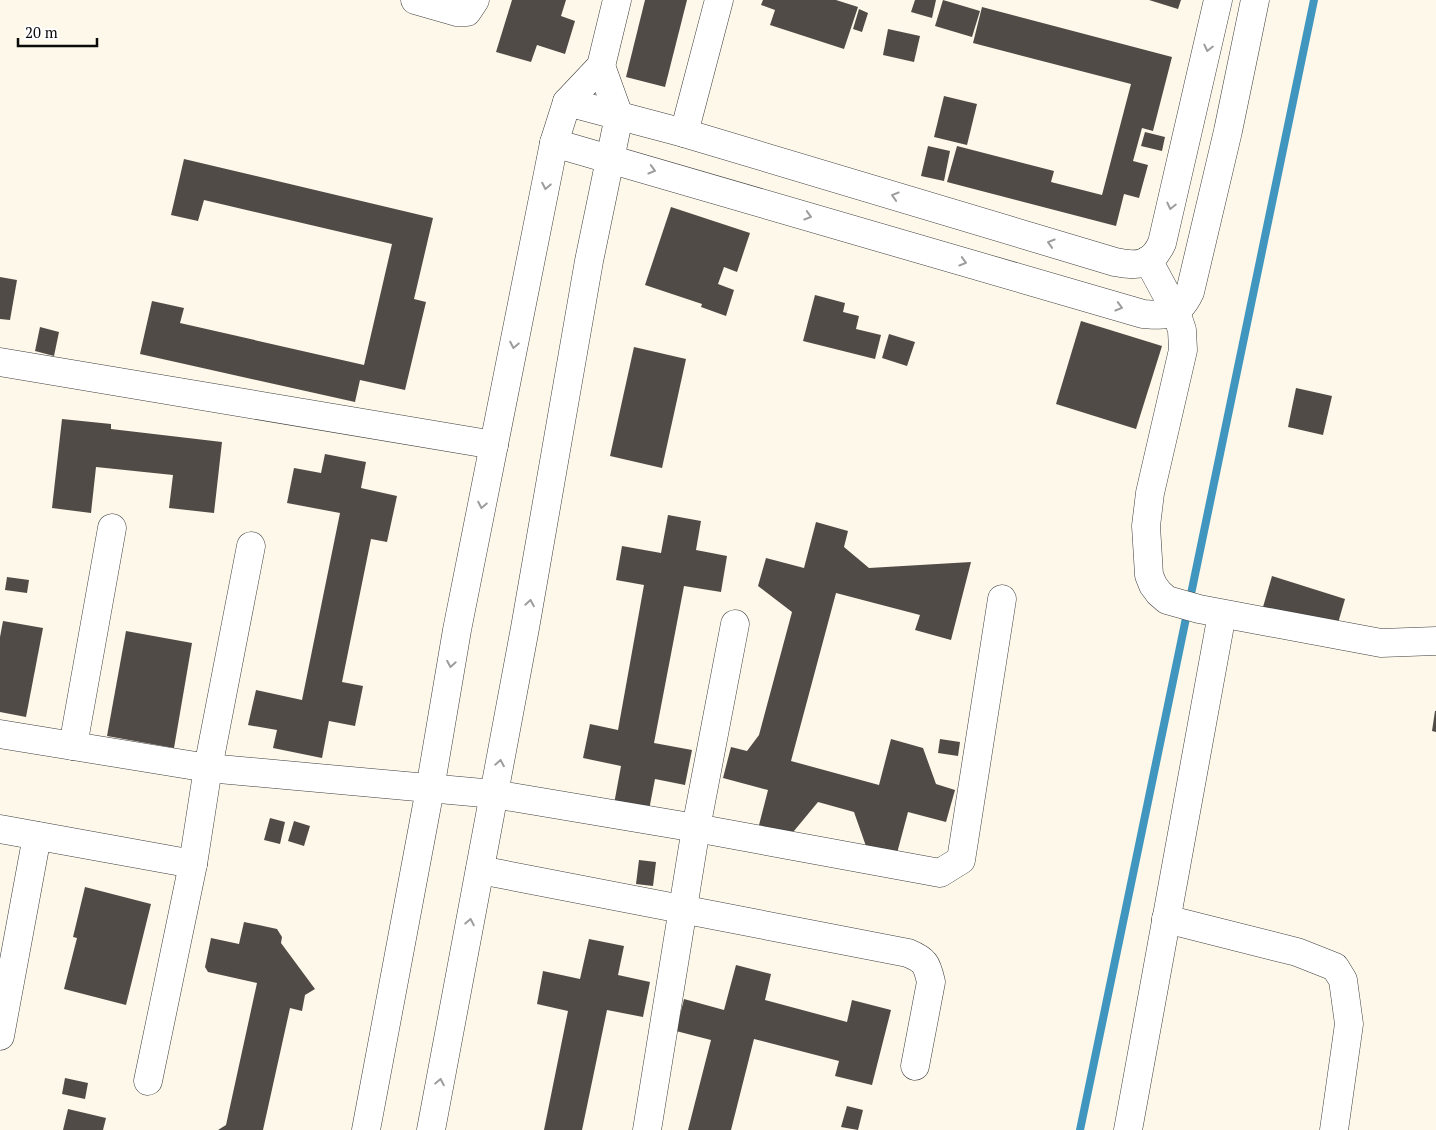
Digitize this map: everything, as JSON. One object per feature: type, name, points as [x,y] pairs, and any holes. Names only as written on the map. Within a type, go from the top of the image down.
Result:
[{"type":"street","points":[[416,0],[457,12],[467,12],[475,0]]},
{"type":"street","points":[[366,1130],[430,789],[457,630],[554,143],[567,102],[601,66],[617,0]]},
{"type":"street","points":[[684,133],[719,0]]},
{"type":"street","points":[[567,102],[684,133],[1115,262],[1128,265],[1138,264],[1157,255],[1162,243],[1218,0]]},
{"type":"street","points":[[554,143],[1143,314],[1161,316],[1176,312],[1184,305],[1194,277],[1255,0]]},
{"type":"street","points":[[431,1130],[494,794],[589,261],[619,116],[601,66]]},
{"type":"street","points":[[1148,260],[1176,312],[1182,330],[1183,350],[1150,493],[1146,526],[1149,575],[1153,585],[1167,600],[1199,609],[1381,643],[1436,642]]},
{"type":"street","points":[[0,362],[494,445]]},
{"type":"street","points":[[73,746],[112,528]]},
{"type":"street","points":[[148,1081],[193,864],[208,768],[251,546]]},
{"type":"street","points":[[0,734],[208,768],[494,794],[696,828],[940,873],[961,860],[1002,599]]},
{"type":"street","points":[[1128,1130],[1166,919],[1199,609]]},
{"type":"street","points":[[647,1130],[696,828],[735,624]]},
{"type":"street","points":[[0,829],[193,864]]},
{"type":"street","points":[[0,1036],[38,836]]},
{"type":"street","points":[[480,870],[908,953],[922,959],[929,969],[931,982],[915,1066]]},
{"type":"street","points":[[1166,919],[1297,952],[1335,967],[1343,980],[1349,1024],[1334,1130]]},
{"type":"building","points":[[512,0],[566,0],[561,16],[575,21],[565,54],[537,45],[531,62],[496,52]]},
{"type":"building","points":[[645,0],[687,0],[665,87],[626,77]]},
{"type":"building","points":[[763,0],[836,0],[858,7],[844,49],[770,25],[775,10],[761,5]]},
{"type":"building","points":[[915,0],[936,0],[932,18],[911,12]]},
{"type":"building","points":[[943,0],[980,11],[972,37],[935,26]]},
{"type":"building","points":[[1149,0],[1181,0],[1178,9]]},
{"type":"building","points":[[982,7],[1172,57],[1153,131],[1142,128],[1133,161],[1148,165],[1139,198],[1124,194],[1116,226],[947,182],[957,146],[1054,171],[1051,182],[1102,195],[1131,84],[973,43]]},
{"type":"building","points":[[859,9],[868,13],[862,32],[853,29]]},
{"type":"building","points":[[888,29],[920,36],[914,62],[883,55]]},
{"type":"building","points":[[944,96],[977,104],[967,145],[934,137]]},
{"type":"building","points":[[1145,132],[1165,137],[1162,151],[1141,146]]},
{"type":"building","points":[[928,146],[950,151],[944,181],[921,176]]},
{"type":"building","points":[[184,159],[433,218],[414,299],[426,302],[405,390],[360,380],[355,402],[140,354],[152,301],[184,308],[180,323],[364,365],[392,244],[204,200],[198,221],[171,215]]},
{"type":"building","points":[[671,207],[750,233],[737,272],[724,267],[718,284],[734,290],[726,316],[701,307],[702,304],[645,285]]},
{"type":"building","points":[[0,277],[17,280],[10,320],[0,319]]},
{"type":"building","points":[[815,295],[845,303],[843,312],[859,316],[856,329],[881,335],[875,359],[803,341]]},
{"type":"building","points":[[1081,321],[1162,346],[1136,429],[1056,404]]},
{"type":"building","points":[[40,327],[59,332],[54,356],[35,351]]},
{"type":"building","points":[[889,334],[915,342],[907,366],[882,358]]},
{"type":"building","points":[[634,347],[686,359],[662,468],[610,456]]},
{"type":"building","points":[[1296,388],[1332,396],[1323,435],[1288,427]]},
{"type":"building","points":[[62,419],[111,424],[111,429],[222,442],[214,513],[169,508],[173,475],[96,467],[91,513],[52,508]]},
{"type":"building","points":[[325,454],[366,462],[361,488],[397,496],[387,542],[371,539],[342,682],[363,686],[355,726],[329,721],[322,758],[273,748],[277,730],[248,725],[256,690],[302,700],[340,513],[287,503],[294,468],[321,473]]},
{"type":"building","points":[[668,515],[701,521],[696,550],[727,556],[721,592],[684,586],[654,743],[692,750],[685,785],[655,779],[649,810],[614,804],[621,766],[583,758],[590,724],[618,730],[644,585],[616,580],[622,546],[661,553]]},
{"type":"building","points":[[816,522],[848,531],[844,547],[869,568],[971,562],[951,640],[915,630],[920,615],[836,593],[791,761],[879,785],[891,739],[923,748],[936,784],[955,790],[946,822],[908,812],[896,857],[867,849],[854,812],[818,802],[789,837],[758,829],[768,790],[723,778],[731,747],[747,751],[759,735],[792,612],[758,586],[766,558],[804,568]]},
{"type":"building","points":[[1272,576],[1345,599],[1336,630],[1263,607]]},
{"type":"building","points":[[7,577],[29,580],[27,593],[5,590]]},
{"type":"building","points":[[3,621],[43,628],[26,717],[0,712],[0,637]]},
{"type":"building","points":[[126,631],[192,643],[174,748],[107,736]]},
{"type":"building","points":[[1436,711],[1436,732],[1432,731]]},
{"type":"building","points":[[940,739],[960,742],[958,756],[938,753]]},
{"type":"building","points":[[270,818],[285,822],[280,844],[264,840]]},
{"type":"building","points":[[294,821],[310,826],[304,846],[288,841]]},
{"type":"building","points":[[639,860],[656,862],[653,886],[636,884]]},
{"type":"building","points":[[85,887],[151,904],[126,1005],[64,989],[77,938],[73,937]]},
{"type":"building","points":[[244,922],[277,929],[282,937],[281,943],[315,989],[305,995],[302,1011],[290,1008],[263,1130],[218,1130],[226,1125],[257,983],[208,972],[205,967],[211,938],[239,944]]},
{"type":"building","points":[[589,939],[624,946],[618,975],[650,982],[643,1017],[607,1010],[582,1130],[544,1130],[568,1011],[537,1004],[543,971],[580,979]]},
{"type":"building","points":[[736,965],[771,974],[765,1000],[847,1022],[852,1000],[891,1010],[872,1085],[835,1076],[839,1061],[754,1039],[731,1130],[688,1130],[711,1040],[676,1031],[684,999],[724,1010]]},
{"type":"building","points":[[65,1078],[88,1083],[85,1099],[62,1094]]},
{"type":"building","points":[[847,1106],[863,1110],[858,1130],[841,1127]]},
{"type":"building","points":[[68,1109],[106,1118],[103,1130],[63,1130]]},
{"type":"waterway","points":[[1080,1130],[1314,0]]}]
